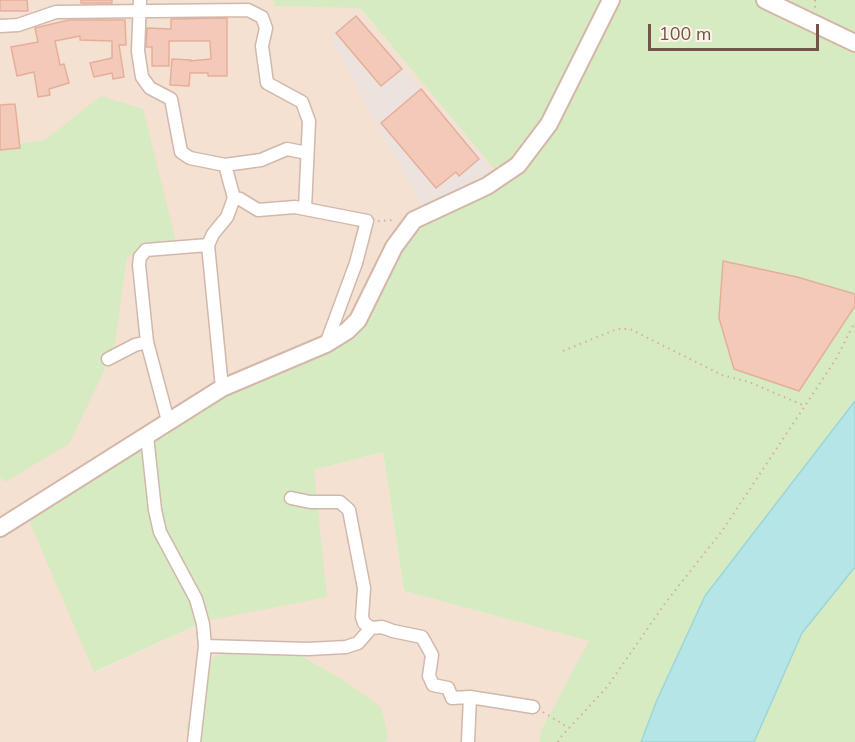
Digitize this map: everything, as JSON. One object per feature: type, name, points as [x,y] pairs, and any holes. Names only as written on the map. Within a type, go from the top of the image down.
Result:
[{"type":"main road","points":[[0,528],[222,388],[326,344],[347,331],[358,320],[394,247],[414,220],[487,186],[518,165],[549,124],[611,0]]},
{"type":"main road","points":[[765,0],[855,43]]},
{"type":"street","points":[[0,26],[18,25],[56,12],[140,6],[248,10],[262,17],[266,28],[262,46],[267,83],[302,102],[309,121],[305,209]]},
{"type":"street","points":[[140,6],[138,51],[142,77],[150,88],[171,99],[181,152],[190,158],[225,165],[261,160],[286,149],[307,153]]},
{"type":"street","points":[[222,388],[208,245],[213,234],[227,217],[234,198],[225,165]]},
{"type":"street","points":[[234,198],[258,210],[295,207],[367,221],[356,264],[326,344]]},
{"type":"street","points":[[168,422],[147,342],[140,257],[146,250],[208,245]]},
{"type":"street","points":[[108,359],[135,345],[147,342]]},
{"type":"street","points":[[147,436],[155,510],[160,532],[196,599],[204,624],[205,646],[194,742]]},
{"type":"street","points":[[291,498],[310,502],[340,502],[349,510],[364,588],[362,617],[364,623],[371,628],[382,627],[422,637],[432,656],[429,676],[433,685],[448,688],[452,698],[470,697],[533,707]]},
{"type":"street","points":[[205,646],[308,649],[346,647],[358,643],[371,628]]},
{"type":"street","points":[[468,742],[470,697]]},
{"type":"path","points":[[367,221],[414,220]]},
{"type":"path","points":[[558,742],[558,739],[607,687],[666,602],[722,531],[836,359],[855,322]]},
{"type":"path","points":[[563,351],[616,329],[630,329],[722,375],[749,382],[805,406]]},
{"type":"path","points":[[533,707],[569,728]]},
{"type":"shaded area","points":[[0,0],[273,0],[274,6],[359,7],[508,184],[422,222],[371,303],[95,672],[206,621],[314,470],[383,452],[404,591],[590,641],[541,730],[539,742],[0,742]]},
{"type":"shaded area","points":[[355,13],[495,172],[423,207],[330,36]]},
{"type":"green space","points":[[273,0],[855,0],[855,401],[705,596],[657,700],[641,742],[539,742],[541,730],[589,641],[404,591],[383,452],[314,470],[327,597],[206,621],[94,672],[27,516],[206,402],[346,336],[387,251],[422,222],[507,184],[360,8],[274,6]]},
{"type":"green space","points":[[101,96],[143,109],[177,246],[127,257],[114,350],[69,444],[5,482],[0,477],[0,147],[45,140]]},
{"type":"green space","points":[[855,567],[855,742],[754,742],[802,633]]},
{"type":"green space","points":[[245,642],[294,652],[341,679],[381,707],[388,737],[385,742],[192,742],[186,728],[213,658]]},
{"type":"water","points":[[855,401],[855,567],[802,633],[754,742],[641,742],[657,700],[705,596]]},
{"type":"building","points":[[0,0],[27,0],[28,11],[0,11]]},
{"type":"building","points":[[81,0],[112,0],[112,3],[81,3]]},
{"type":"building","points":[[356,16],[402,69],[381,86],[336,33]]},
{"type":"building","points":[[227,18],[227,76],[190,73],[189,86],[170,85],[172,59],[190,61],[211,59],[210,41],[169,41],[169,66],[152,66],[152,47],[146,47],[147,28],[171,29],[171,19]]},
{"type":"building","points":[[69,20],[125,20],[126,45],[119,45],[124,77],[113,79],[112,73],[94,77],[90,63],[112,58],[112,41],[80,40],[80,36],[55,41],[60,65],[64,64],[69,83],[49,89],[50,95],[38,97],[34,72],[17,76],[11,47],[38,42],[35,28]]},
{"type":"building","points":[[421,89],[479,159],[459,176],[456,172],[436,188],[381,123]]},
{"type":"building","points":[[15,104],[20,148],[0,150],[0,105]]},
{"type":"building","points":[[723,261],[797,277],[855,294],[855,306],[799,391],[734,369],[719,318]]}]
